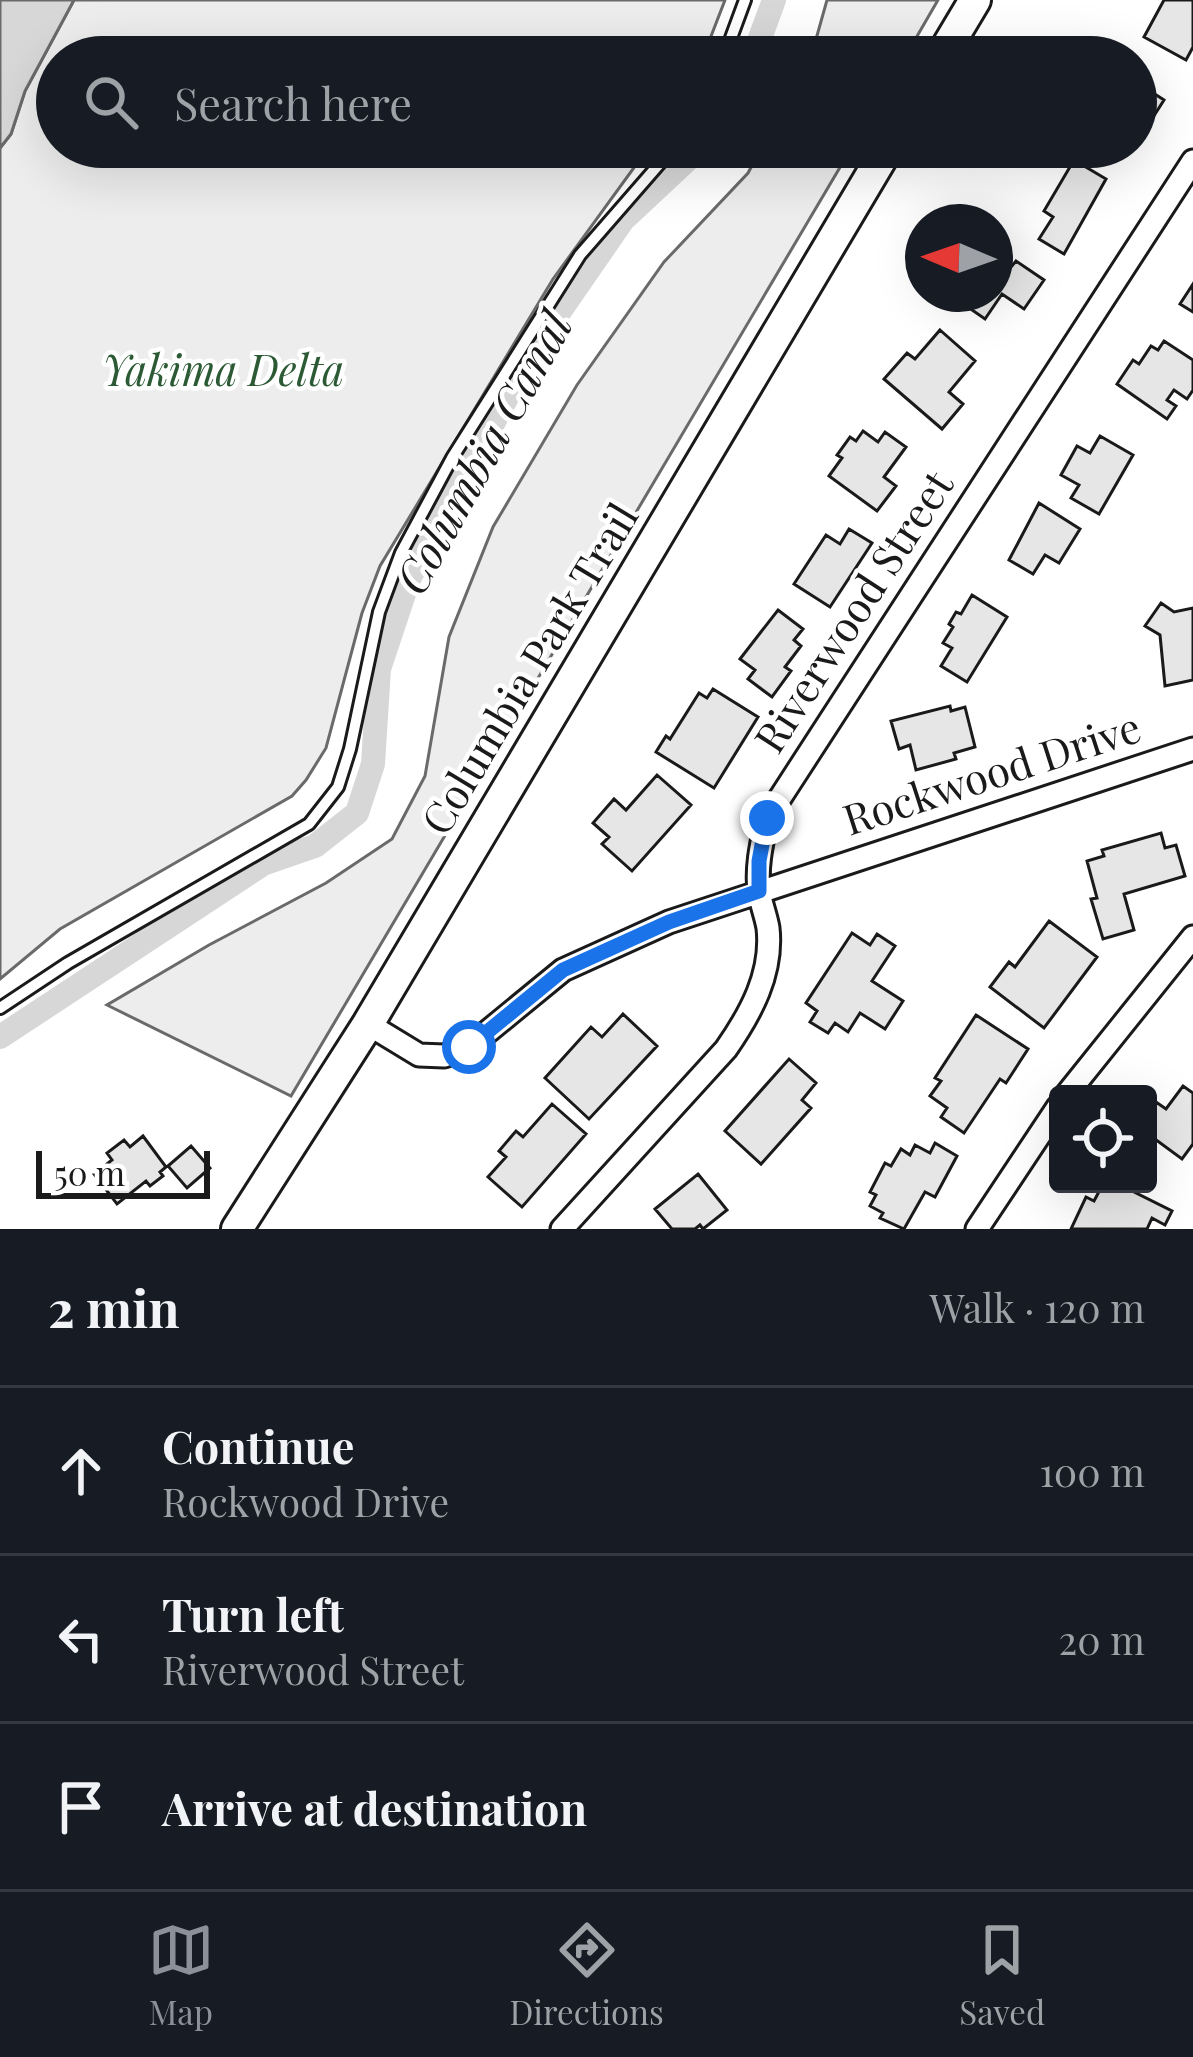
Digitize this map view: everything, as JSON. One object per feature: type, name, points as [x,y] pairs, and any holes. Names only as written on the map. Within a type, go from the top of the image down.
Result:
[{"type":"main road","points":[[954,36],[975,0]]},
{"type":"main road","name":"Columbia Park Trail","points":[[237,1229],[368,1024],[875,168]]},
{"type":"street","name":"Riverwood Street","points":[[562,1229],[746,1021],[766,962],[768,931],[759,891],[759,861],[767,818],[1193,161]]},
{"type":"street","name":"Rockwood Drive","points":[[368,1024],[419,1055],[457,1052],[494,1029],[563,970],[669,922],[1193,749]]},
{"type":"street","points":[[1074,1085],[1193,937]]},
{"type":"street","points":[[977,1229],[1049,1121]]},
{"type":"lane","points":[[732,36],[745,0]]},
{"type":"lane","points":[[0,1008],[68,963],[309,824],[322,810],[338,788],[350,749],[379,612],[401,553],[463,440],[580,255],[656,168]]},
{"type":"shaded area","points":[[0,0],[74,0],[55,36],[36,36],[36,71],[11,134],[0,148]]},
{"type":"shaded area","name":"Yakima Delta","points":[[74,0],[725,0],[711,36],[55,36]]},
{"type":"shaded area","points":[[827,0],[938,0],[917,36],[817,36]]},
{"type":"shaded area","name":"Yakima Delta","points":[[36,71],[36,168],[634,168],[553,279],[380,566],[362,613],[326,748],[306,780],[292,796],[60,929],[0,979],[0,148],[11,134]]},
{"type":"shaded area","points":[[751,168],[840,168],[291,1096],[107,1005],[326,883],[392,839],[425,776],[449,637],[493,527],[577,385],[664,262]]},
{"type":"building","points":[[1164,0],[1193,0],[1193,47],[1186,60],[1157,44],[1157,36],[1145,36]]},
{"type":"building","points":[[1069,168],[1087,168],[1106,179],[1064,254],[1039,239],[1053,217],[1044,211]]},
{"type":"building","points":[[1016,261],[1044,280],[1024,309],[1013,302]]},
{"type":"building","points":[[1193,284],[1193,312],[1180,304]]},
{"type":"building","points":[[940,330],[975,361],[949,392],[963,404],[942,429],[884,379],[907,353],[915,359]]},
{"type":"building","points":[[1164,341],[1193,360],[1193,390],[1187,399],[1174,390],[1167,400],[1176,406],[1167,419],[1117,384],[1133,360],[1139,364],[1151,346],[1158,350]]},
{"type":"building","points":[[863,431],[878,442],[885,432],[906,447],[884,477],[896,486],[877,511],[829,476],[850,437],[856,441]]},
{"type":"building","points":[[1100,436],[1133,455],[1099,514],[1071,498],[1079,485],[1061,475],[1077,446],[1090,453]]},
{"type":"building","points":[[1039,503],[1080,529],[1059,563],[1045,555],[1033,574],[1009,560]]},
{"type":"building","points":[[849,529],[872,543],[830,607],[794,584],[826,535],[840,544]]},
{"type":"building","points":[[972,595],[1007,617],[967,682],[941,666],[952,648],[943,643],[953,627],[949,624]]},
{"type":"building","points":[[1161,603],[1174,612],[1193,608],[1193,680],[1165,686],[1160,635],[1145,626]]},
{"type":"building","points":[[778,610],[803,629],[794,640],[801,646],[785,667],[791,671],[772,697],[748,679],[755,670],[740,659]]},
{"type":"building","points":[[713,689],[758,717],[714,788],[656,752],[666,736],[670,739],[699,693],[707,698]]},
{"type":"building","points":[[950,706],[951,711],[965,707],[975,747],[954,753],[956,759],[916,770],[910,745],[899,749],[891,721]]},
{"type":"building","points":[[657,775],[691,805],[632,871],[602,844],[609,837],[593,823],[614,799],[626,810]]},
{"type":"building","points":[[1161,833],[1165,848],[1176,845],[1185,876],[1124,894],[1134,930],[1103,939],[1091,899],[1097,898],[1087,861],[1104,856],[1102,850]]},
{"type":"building","points":[[1049,921],[1097,957],[1044,1028],[990,987],[1009,962],[1015,967]]},
{"type":"building","points":[[852,933],[870,945],[877,934],[895,946],[872,981],[903,1001],[885,1029],[860,1013],[848,1032],[835,1023],[828,1033],[810,1022],[817,1011],[806,1003]]},
{"type":"building","points":[[623,1014],[657,1046],[589,1119],[545,1078],[591,1027],[602,1037]]},
{"type":"building","points":[[976,1015],[1028,1049],[1006,1083],[1000,1079],[964,1133],[941,1117],[947,1108],[930,1096],[941,1081],[935,1078]]},
{"type":"building","points":[[789,1059],[816,1083],[802,1100],[811,1108],[761,1164],[725,1131]]},
{"type":"building","points":[[1183,1086],[1193,1093],[1193,1144],[1182,1159],[1157,1141],[1157,1103],[1166,1109]]},
{"type":"building","points":[[552,1104],[586,1134],[522,1207],[488,1177],[506,1157],[499,1151],[516,1131],[523,1137]]},
{"type":"building","points":[[143,1136],[166,1167],[160,1172],[163,1176],[150,1186],[146,1181],[117,1204],[94,1174],[112,1160],[107,1153],[124,1140],[130,1147]]},
{"type":"building","points":[[935,1143],[957,1156],[935,1197],[925,1192],[904,1229],[880,1218],[883,1213],[870,1206],[876,1195],[870,1192],[885,1163],[891,1166],[901,1149],[910,1155],[915,1145],[930,1153]]},
{"type":"building","points":[[191,1146],[210,1168],[187,1188],[168,1166]]},
{"type":"building","points":[[698,1174],[727,1210],[703,1229],[700,1225],[672,1229],[655,1209]]},
{"type":"building","points":[[1098,1193],[1136,1193],[1172,1211],[1165,1225],[1152,1218],[1147,1229],[1071,1229],[1086,1197],[1094,1201]]},
{"type":"waterway","name":"Columbia Canal","points":[[761,36],[774,0]]},
{"type":"waterway","name":"Columbia Canal","points":[[0,1037],[263,864],[315,846],[357,813],[373,764],[379,669],[409,579],[531,353],[623,220],[679,168]]},
{"type":"route","points":[[469,1047],[563,970],[669,922],[759,891],[767,818]]}]
